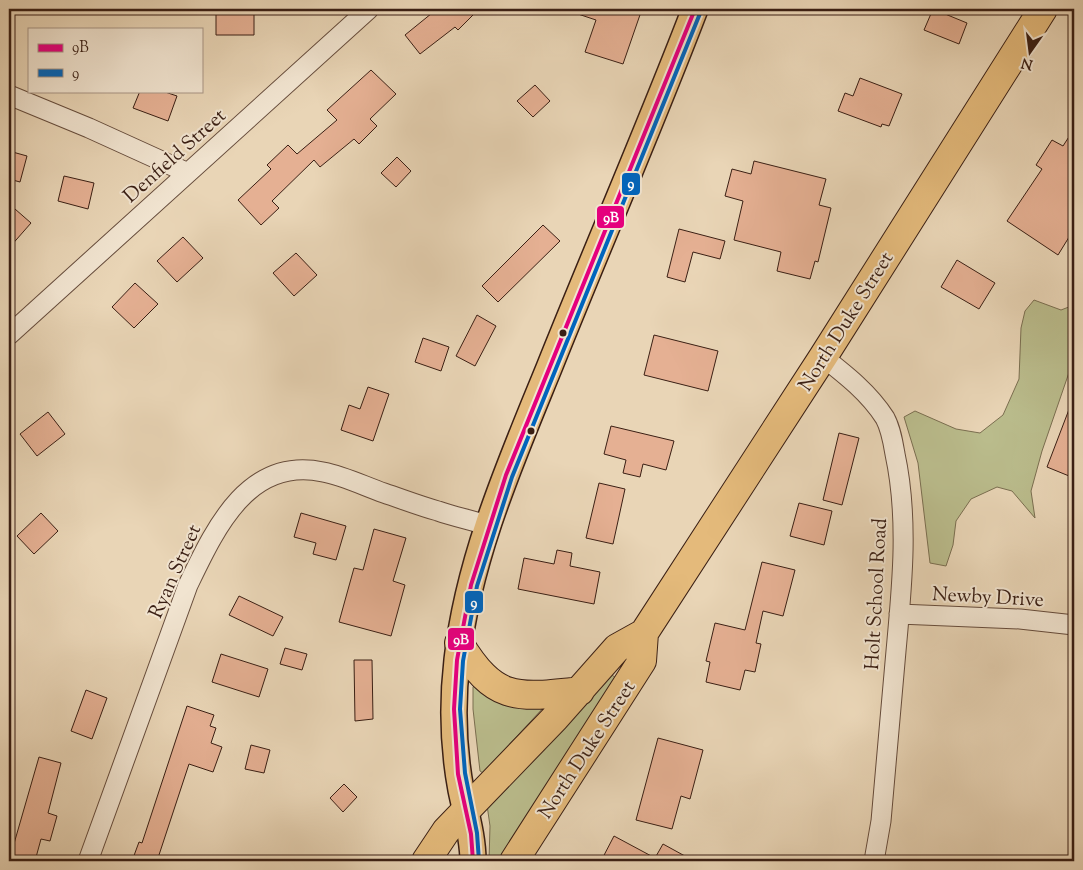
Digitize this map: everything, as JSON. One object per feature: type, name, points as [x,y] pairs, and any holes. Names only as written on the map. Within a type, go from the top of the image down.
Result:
[{"type":"highway","name":"North Duke Street","points":[[426,861],[446,831],[580,691],[616,648],[644,632],[823,357],[1043,9]]},
{"type":"highway","name":"North Duke Street","points":[[514,861],[642,661],[644,632]]},
{"type":"highway","points":[[459,643],[482,676],[507,691],[537,696],[580,691]]},
{"type":"main road","points":[[473,861],[471,834],[455,750],[454,728],[454,688],[459,643],[470,592],[489,526],[535,402],[695,9]]},
{"type":"street","name":"Denfield Street","points":[[9,334],[369,9]]},
{"type":"street","points":[[9,95],[89,128],[188,173]]},
{"type":"street","name":"Holt School Road","points":[[823,357],[853,381],[869,397],[885,419],[890,431],[899,473],[903,522],[899,614],[881,821],[874,861]]},
{"type":"street","name":"Ryan Street","points":[[88,861],[188,585],[209,541],[240,497],[276,474],[296,469],[310,470],[337,476],[440,512],[489,526]]},
{"type":"street","name":"Newby Drive","points":[[899,614],[1020,619],[1074,625]]},
{"type":"green space","points":[[1034,300],[1061,310],[1074,305],[1074,358],[1042,451],[1031,491],[1035,518],[1012,491],[997,487],[971,499],[956,521],[953,545],[946,566],[930,563],[918,463],[904,417],[915,411],[956,429],[980,433],[1003,415],[1019,379],[1021,328],[1025,311]]},
{"type":"green space","points":[[611,674],[618,680],[500,861],[489,861],[490,826],[487,805]]},
{"type":"green space","points":[[476,684],[543,708],[483,773],[480,771],[473,709],[473,687]]},
{"type":"building","points":[[437,9],[479,9],[458,30],[455,27],[420,54],[405,35]]},
{"type":"building","points":[[569,9],[642,9],[623,64],[585,52],[596,20],[569,11]]},
{"type":"building","points":[[933,9],[967,23],[959,44],[924,30]]},
{"type":"building","points":[[216,11],[254,11],[254,35],[216,35]]},
{"type":"building","points":[[371,70],[396,94],[370,119],[377,126],[359,144],[354,139],[320,167],[314,160],[272,201],[279,208],[261,225],[238,200],[271,169],[267,165],[288,145],[297,154],[337,120],[327,110]]},
{"type":"building","points":[[860,78],[902,94],[889,126],[882,124],[881,127],[838,111],[845,93],[853,96]]},
{"type":"building","points":[[535,85],[550,101],[533,117],[517,101]]},
{"type":"building","points":[[140,92],[165,92],[177,96],[168,121],[133,108]]},
{"type":"building","points":[[1074,129],[1074,229],[1058,255],[1007,221],[1042,169],[1036,165],[1052,140],[1063,146]]},
{"type":"building","points":[[9,151],[27,156],[20,182],[9,179]]},
{"type":"building","points":[[397,157],[411,171],[396,187],[381,173]]},
{"type":"building","points":[[754,161],[826,179],[819,205],[831,208],[818,262],[815,261],[810,279],[777,271],[781,252],[734,240],[743,201],[725,196],[732,169],[751,174]]},
{"type":"building","points":[[64,176],[94,183],[88,209],[58,201]]},
{"type":"building","points":[[15,209],[31,223],[9,248],[9,216]]},
{"type":"building","points":[[543,225],[560,241],[498,302],[482,286]]},
{"type":"building","points":[[679,229],[725,241],[720,259],[693,252],[685,282],[667,277]]},
{"type":"building","points":[[183,237],[203,258],[177,282],[157,261]]},
{"type":"building","points":[[296,253],[317,275],[294,296],[273,273]]},
{"type":"building","points":[[957,260],[995,283],[979,309],[941,287]]},
{"type":"building","points":[[135,283],[158,304],[134,328],[112,307]]},
{"type":"building","points":[[477,315],[496,326],[475,366],[456,356]]},
{"type":"building","points":[[654,335],[718,351],[708,391],[644,375]]},
{"type":"building","points":[[423,338],[449,347],[441,371],[415,362]]},
{"type":"building","points":[[368,387],[389,394],[373,441],[341,430],[349,405],[360,409]]},
{"type":"building","points":[[1074,400],[1074,478],[1047,467]]},
{"type":"building","points":[[48,412],[65,434],[37,456],[20,434]]},
{"type":"building","points":[[611,426],[674,441],[666,470],[643,464],[640,477],[623,473],[626,460],[604,454]]},
{"type":"building","points":[[839,433],[859,438],[842,505],[823,500]]},
{"type":"building","points":[[599,483],[625,489],[613,544],[586,538]]},
{"type":"building","points":[[799,503],[832,511],[824,545],[790,536]]},
{"type":"building","points":[[41,513],[58,531],[34,554],[17,536]]},
{"type":"building","points":[[301,513],[346,526],[336,560],[313,554],[316,543],[294,537]]},
{"type":"building","points":[[374,529],[406,538],[393,581],[405,585],[391,636],[339,622],[354,568],[363,570]]},
{"type":"building","points":[[557,550],[572,553],[570,566],[600,572],[594,604],[518,589],[524,558],[554,564]]},
{"type":"building","points":[[762,562],[795,570],[783,616],[763,611],[756,643],[761,644],[755,672],[745,670],[740,690],[706,682],[710,662],[706,661],[715,623],[745,630]]},
{"type":"building","points":[[239,596],[283,617],[273,636],[229,615]]},
{"type":"building","points":[[285,648],[307,654],[302,670],[280,664]]},
{"type":"building","points":[[221,654],[268,669],[259,697],[212,682]]},
{"type":"building","points":[[354,660],[372,660],[373,719],[355,721]]},
{"type":"building","points":[[86,690],[107,698],[92,739],[71,731]]},
{"type":"building","points":[[187,706],[214,715],[210,726],[216,728],[211,743],[222,747],[213,772],[189,764],[157,861],[132,861],[139,842],[142,843]]},
{"type":"building","points":[[658,738],[703,750],[690,799],[681,796],[672,829],[636,820]]},
{"type":"building","points":[[251,745],[270,750],[264,773],[245,769]]},
{"type":"building","points":[[39,757],[61,763],[48,813],[57,816],[50,841],[41,839],[35,861],[9,861]]},
{"type":"building","points":[[344,784],[357,797],[343,812],[330,798]]},
{"type":"building","points":[[614,836],[655,858],[663,844],[694,861],[601,861]]},
{"type":"transit line","name":"9B","points":[[473,861],[471,834],[458,774],[454,709],[457,660],[471,585],[506,475],[695,9]]},
{"type":"transit line","name":"9","points":[[479,861],[477,833],[465,773],[460,709],[463,661],[477,586],[512,477],[701,11]]}]
